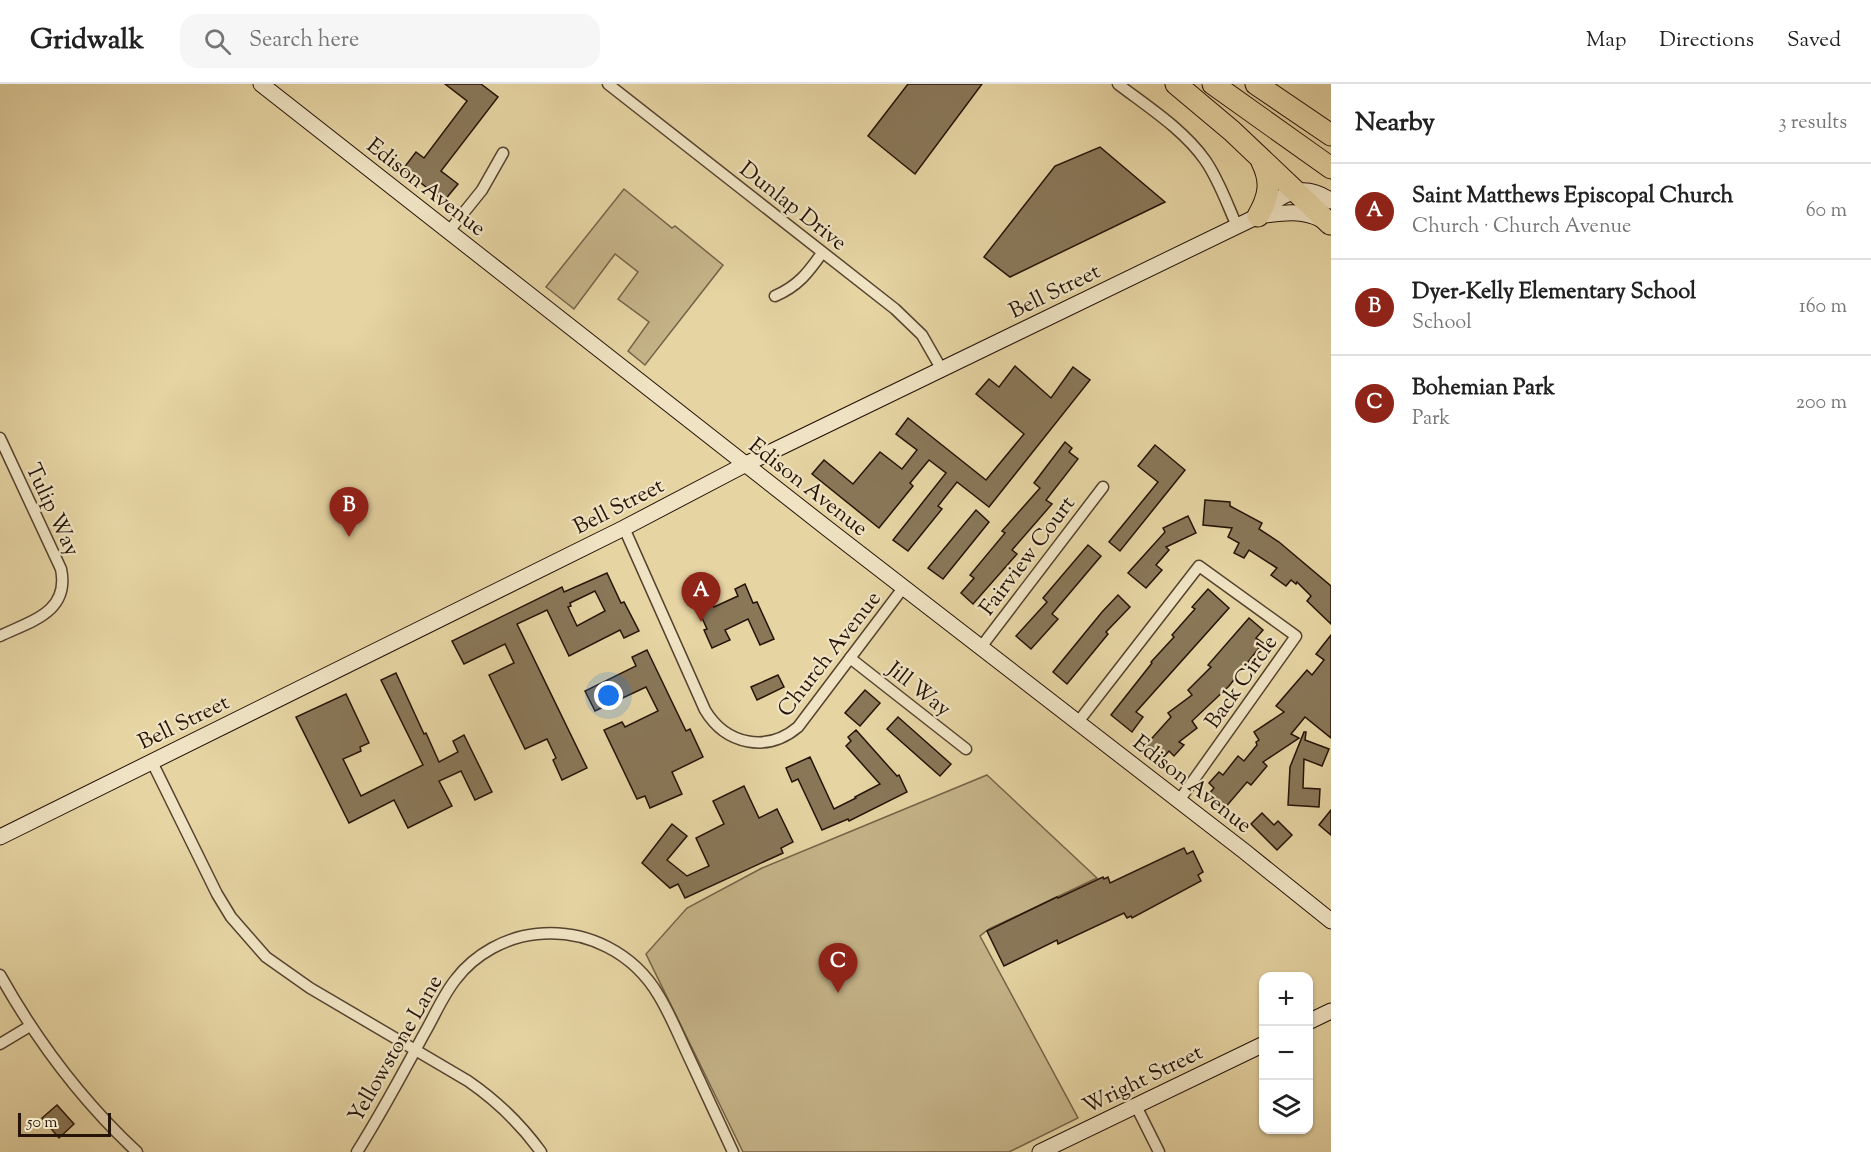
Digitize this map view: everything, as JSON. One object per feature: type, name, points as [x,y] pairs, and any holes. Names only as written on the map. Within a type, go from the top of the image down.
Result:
[{"type":"highway","points":[[1176,84],[1232,131],[1330,224]]},
{"type":"highway","points":[[1213,84],[1331,168]]},
{"type":"highway","points":[[1256,84],[1331,135]]},
{"type":"highway","points":[[1258,216],[1269,194],[1268,176],[1260,159]]},
{"type":"street","name":"Edison Avenue","points":[[261,84],[1331,921]]},
{"type":"street","name":"Dunlap Drive","points":[[608,84],[909,321],[930,346],[942,370]]},
{"type":"street","points":[[1118,84],[1180,133],[1197,150],[1212,171],[1237,226]]},
{"type":"street","points":[[449,231],[482,190],[503,153]]},
{"type":"street","points":[[1295,192],[1311,190],[1331,201]]},
{"type":"street","name":"Bell Street","points":[[0,837],[624,528],[746,464],[1258,216],[1275,201],[1295,192]]},
{"type":"street","name":"Bell Street","points":[[1258,216],[1294,212],[1309,214],[1330,224]]},
{"type":"street","points":[[775,296],[799,283],[822,253]]},
{"type":"street","name":"Tulip Way","points":[[0,438],[63,577],[59,599],[47,613],[0,636]]},
{"type":"street","name":"Fairview Court","points":[[981,647],[1102,487]]},
{"type":"street","name":"Church Avenue","points":[[624,528],[705,710],[716,725],[730,736],[757,743],[775,740],[798,727],[903,588]]},
{"type":"street","name":"Back Circle","points":[[1078,722],[1199,566],[1296,636],[1178,802]]},
{"type":"street","name":"Jill Way","points":[[850,658],[966,749]]},
{"type":"street","points":[[152,762],[217,894],[248,937],[287,973],[489,1095],[526,1131],[541,1152]]},
{"type":"street","name":"Yellowstone Lane","points":[[357,1152],[446,991],[468,965],[489,950],[513,939],[546,933],[581,936],[597,941],[613,949],[640,970],[660,998],[733,1152]]},
{"type":"street","points":[[0,975],[30,1026],[57,1065],[86,1100],[136,1152]]},
{"type":"street","points":[[1313,1020],[1331,1011]]},
{"type":"street","points":[[0,1044],[30,1026]]},
{"type":"street","name":"Wright Street","points":[[1040,1152],[1259,1046]]},
{"type":"street","points":[[1136,1106],[1159,1152]]},
{"type":"shaded area","points":[[624,189],[723,265],[645,365],[628,351],[649,322],[618,299],[638,272],[615,254],[574,309],[546,287]]},
{"type":"shaded area","points":[[987,775],[1097,878],[989,929],[980,936],[1078,1118],[1009,1152],[743,1152],[646,954],[687,908],[762,868]]},
{"type":"building","points":[[445,84],[481,84],[498,97],[441,171],[458,184],[444,201],[403,169],[416,152],[424,158],[467,101]]},
{"type":"building","points":[[908,84],[982,84],[915,174],[868,136]]},
{"type":"building","points":[[1100,147],[1165,202],[1010,277],[984,257],[1055,166]]},
{"type":"building","points":[[1015,366],[1051,398],[1073,367],[1090,380],[989,507],[957,482],[938,506],[942,509],[908,551],[893,540],[946,473],[929,460],[910,483],[913,486],[879,528],[812,474],[824,460],[853,484],[880,452],[902,469],[917,450],[896,434],[908,418],[986,480],[1024,434],[976,394],[989,379],[999,387]]},
{"type":"building","points":[[1065,442],[1072,448],[1069,452],[1078,459],[1046,500],[1052,504],[1012,550],[1017,554],[973,604],[961,593],[974,578],[970,575],[1005,533],[1002,531],[1040,488],[1034,483]]},
{"type":"building","points":[[1155,445],[1185,470],[1120,551],[1109,542],[1158,482],[1138,466]]},
{"type":"building","points":[[1205,500],[1230,502],[1230,506],[1262,523],[1259,529],[1279,542],[1331,586],[1331,624],[1307,601],[1311,596],[1297,582],[1296,584],[1291,580],[1286,586],[1271,575],[1277,568],[1249,550],[1244,558],[1234,553],[1239,543],[1228,537],[1232,528],[1203,525]]},
{"type":"building","points":[[976,510],[989,522],[943,579],[928,568]]},
{"type":"building","points":[[1188,516],[1196,533],[1166,547],[1169,550],[1156,565],[1162,570],[1146,588],[1128,573],[1165,532],[1163,528]]},
{"type":"building","points":[[1088,545],[1101,556],[1052,614],[1058,619],[1031,649],[1016,636],[1047,602],[1043,598]]},
{"type":"building","points":[[607,573],[621,603],[624,602],[639,631],[624,638],[620,630],[569,656],[547,610],[517,624],[587,768],[562,780],[553,760],[556,758],[547,739],[525,749],[489,675],[514,663],[505,644],[464,664],[452,641],[562,587],[564,592]],"holes":[[[595,591],[605,611],[577,626],[568,607],[571,606],[570,603]]]},
{"type":"building","points":[[700,576],[714,607],[738,596],[735,589],[745,584],[753,603],[757,602],[774,639],[760,645],[748,619],[725,630],[730,640],[712,648],[704,630],[707,629],[686,582]]},
{"type":"building","points":[[1208,589],[1229,608],[1136,712],[1143,717],[1132,732],[1111,715],[1151,662],[1174,637],[1172,635],[1195,609],[1192,607]]},
{"type":"building","points":[[1118,595],[1130,607],[1106,632],[1108,634],[1067,684],[1053,672]]},
{"type":"building","points":[[1249,618],[1263,630],[1256,638],[1263,643],[1229,686],[1192,721],[1197,728],[1179,742],[1184,745],[1174,756],[1169,751],[1161,760],[1145,746],[1171,717],[1168,713],[1192,695],[1188,690],[1211,667],[1208,665]]},
{"type":"building","points":[[1331,635],[1331,738],[1305,717],[1291,734],[1299,738],[1263,762],[1267,766],[1251,785],[1247,782],[1224,809],[1208,795],[1214,788],[1209,783],[1219,772],[1223,775],[1238,756],[1244,761],[1259,740],[1254,732],[1284,712],[1276,706],[1307,670],[1312,675],[1324,660],[1316,654]]},
{"type":"building","points":[[647,650],[686,731],[690,729],[703,757],[672,772],[682,794],[650,808],[645,796],[637,799],[604,730],[622,722],[625,727],[658,711],[646,687],[595,711],[585,691],[636,666],[632,657]]},
{"type":"building","points":[[396,673],[439,762],[458,752],[453,741],[464,735],[492,792],[475,800],[461,771],[439,781],[452,806],[408,828],[394,800],[349,823],[296,717],[346,694],[369,743],[360,747],[361,751],[343,759],[361,796],[423,765],[381,680]]},
{"type":"building","points":[[778,675],[784,687],[757,700],[751,687]]},
{"type":"building","points":[[865,690],[880,703],[860,726],[845,713]]},
{"type":"building","points":[[898,717],[951,764],[940,776],[887,729]]},
{"type":"building","points":[[856,730],[897,776],[899,775],[907,792],[849,821],[848,819],[822,830],[798,779],[792,782],[786,768],[810,757],[834,809],[856,798],[880,784],[846,746],[851,741],[848,737]]},
{"type":"building","points":[[1304,732],[1306,732],[1305,740],[1329,749],[1322,766],[1304,759],[1303,788],[1320,789],[1319,807],[1288,805],[1290,767]]},
{"type":"building","points":[[744,786],[759,818],[777,809],[793,842],[781,848],[783,853],[685,898],[678,884],[670,888],[642,863],[672,824],[687,836],[667,860],[687,876],[709,866],[696,838],[724,824],[713,801]]},
{"type":"building","points":[[1331,810],[1331,835],[1319,825]]},
{"type":"building","points":[[1262,813],[1274,825],[1278,821],[1292,835],[1277,850],[1251,824]]},
{"type":"building","points":[[1184,848],[1187,854],[1193,851],[1203,872],[1198,875],[1201,881],[1132,918],[1131,916],[1127,918],[1124,913],[1058,944],[1057,940],[1004,966],[987,931],[1103,877],[1104,879],[1108,877],[1110,883]]},
{"type":"building","points":[[57,1105],[74,1124],[59,1138],[42,1118]]},
{"type":"place","name":"Dyer-Kelly Elementary School","points":[[349,537]]},
{"type":"place","name":"Saint Matthews Episcopal Church","points":[[701,622]]},
{"type":"place","name":"Bohemian Park","points":[[838,993]]}]
